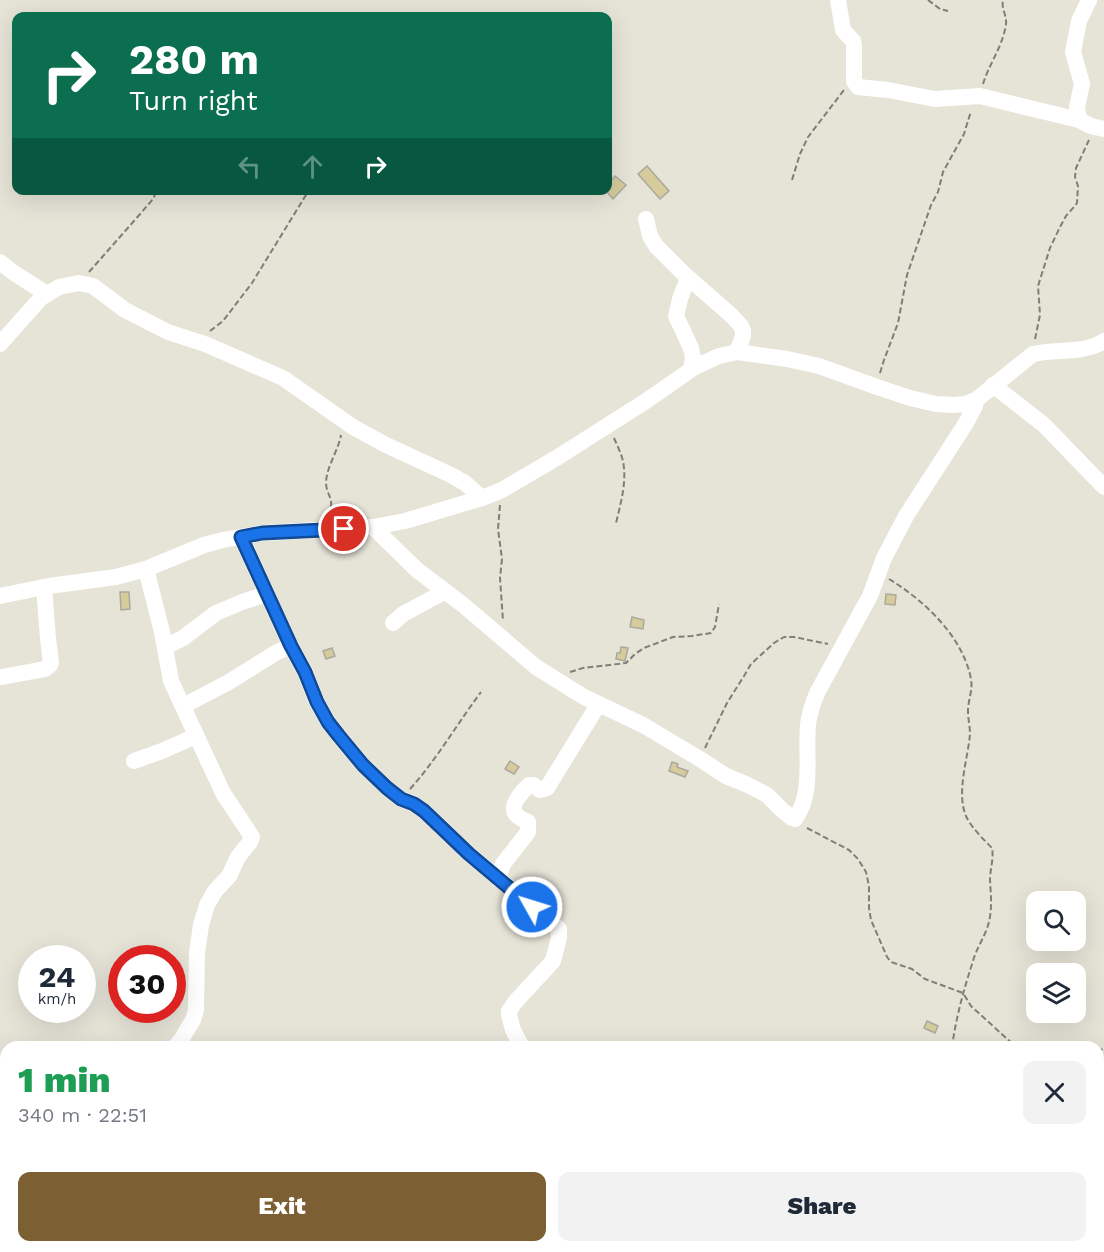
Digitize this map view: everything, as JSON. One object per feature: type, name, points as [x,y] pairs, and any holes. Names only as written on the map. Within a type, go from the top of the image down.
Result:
[{"type":"street","points":[[838,0],[843,30],[854,45],[854,81],[858,87],[935,99],[977,96],[1092,125]]},
{"type":"street","points":[[1086,1],[1079,21],[1073,52],[1082,84],[1077,107],[1092,125]]},
{"type":"street","points":[[646,219],[650,236],[656,246],[741,326],[743,331],[737,352]]},
{"type":"street","points":[[0,262],[47,294]]},
{"type":"street","points":[[688,278],[676,316],[691,348],[693,358],[691,369]]},
{"type":"street","points":[[0,344],[47,294],[59,287],[79,283],[93,286],[142,319],[182,338],[195,341],[283,378],[343,421],[386,445],[451,475],[482,498]]},
{"type":"street","points":[[0,596],[116,577],[147,569],[204,545],[223,540],[262,533],[372,526],[405,521],[482,498],[502,490],[558,457],[691,369],[719,356],[737,352],[777,357],[819,366],[877,387],[936,404],[954,405],[975,400],[1033,354],[1043,351],[1088,349],[1104,341]]},
{"type":"street","points":[[993,385],[1044,425],[1104,487]]},
{"type":"street","points":[[372,526],[411,565],[536,666],[598,705],[642,725],[726,776],[767,795],[795,819],[804,798],[808,767],[808,724],[817,693],[859,616],[906,516],[966,423],[975,400]]},
{"type":"street","points":[[241,537],[328,722],[363,765],[387,788],[401,799],[424,811],[469,854],[560,931],[553,960],[509,1011],[508,1015],[519,1041]]},
{"type":"street","points":[[147,569],[171,681],[223,793],[249,830],[252,839],[241,852],[229,876],[215,891],[207,905],[197,953],[196,1010],[193,1020],[180,1041]]},
{"type":"street","points":[[2,677],[45,669],[50,665],[44,587]]},
{"type":"street","points":[[393,622],[403,614],[444,592]]},
{"type":"street","points":[[165,648],[183,638],[216,613],[267,594]]},
{"type":"street","points":[[183,706],[291,646]]},
{"type":"street","points":[[498,878],[503,864],[528,832],[528,822],[515,813],[516,801],[529,785],[540,790],[547,788],[598,705]]},
{"type":"street","points":[[134,760],[162,752],[196,736]]},
{"type":"path","points":[[928,0],[940,9],[948,11]]},
{"type":"path","points":[[877,387],[898,323],[907,275],[931,205],[938,192],[943,172],[964,134],[977,96],[995,57],[1006,23],[1003,0]]},
{"type":"path","points":[[792,180],[808,137],[841,93],[854,81]]},
{"type":"path","points":[[1033,354],[1040,315],[1038,286],[1050,248],[1066,216],[1077,203],[1076,168],[1089,139],[1092,125]]},
{"type":"path","points":[[79,283],[155,195]]},
{"type":"path","points":[[195,341],[223,321],[238,302],[270,256],[306,195]]},
{"type":"path","points":[[328,514],[332,508],[332,502],[326,481],[340,440],[343,421]]},
{"type":"path","points":[[609,424],[622,459],[624,480],[624,490],[616,523]]},
{"type":"path","points":[[502,490],[498,529],[504,641]]},
{"type":"path","points":[[879,573],[909,593],[936,616],[955,640],[964,658],[972,690],[968,712],[970,735],[962,793],[963,806],[966,817],[992,848],[990,879],[992,908],[988,926],[973,958],[953,1041]]},
{"type":"path","points":[[552,677],[583,668],[626,663],[644,648],[673,637],[711,633],[715,627],[719,604]]},
{"type":"path","points":[[700,759],[727,703],[748,670],[778,640],[784,637],[803,638],[842,648]]},
{"type":"path","points":[[401,799],[421,777],[481,692]]},
{"type":"path","points":[[795,819],[803,826],[849,850],[858,859],[866,872],[869,886],[871,920],[891,962],[912,969],[925,979],[963,993],[977,1011],[1010,1041]]},
{"type":"building","points":[[647,166],[669,191],[660,199],[638,174]]},
{"type":"building","points":[[615,176],[626,185],[613,199],[609,195],[612,195],[612,179]]},
{"type":"building","points":[[120,592],[129,592],[130,609],[121,610]]},
{"type":"building","points":[[886,594],[896,595],[895,605],[885,604]]},
{"type":"building","points":[[632,617],[644,620],[643,629],[630,627]]},
{"type":"building","points":[[621,647],[628,648],[625,661],[616,659]]},
{"type":"building","points":[[332,648],[335,656],[326,659],[323,651]]},
{"type":"building","points":[[510,761],[519,767],[514,774],[505,769]]},
{"type":"building","points":[[672,762],[678,764],[677,767],[688,771],[685,777],[669,771]]},
{"type":"building","points":[[927,1021],[938,1026],[935,1033],[924,1028]]},
{"type":"route","points":[[344,529],[262,533],[241,537],[317,702],[339,736],[363,765],[387,788],[401,799],[424,811],[469,854],[532,907]]}]
